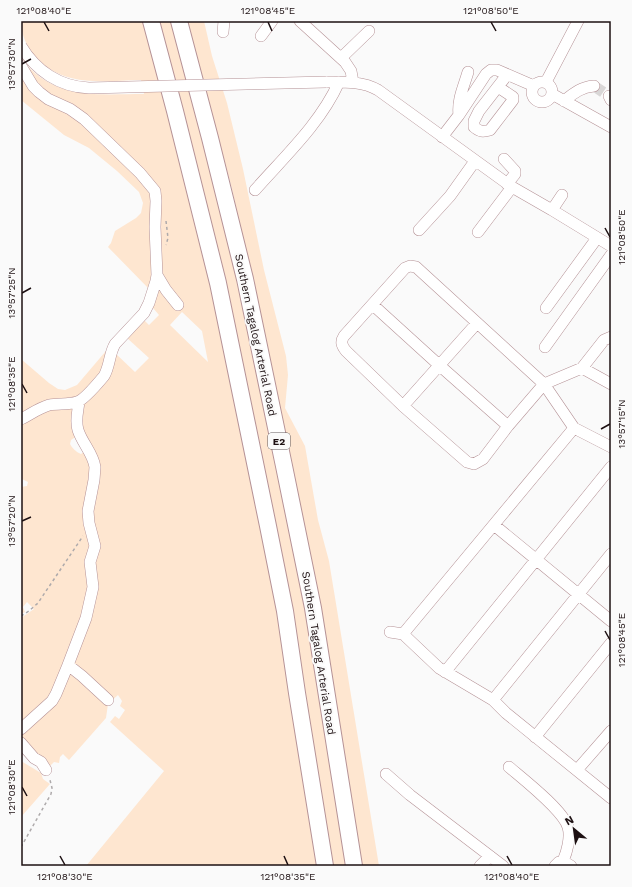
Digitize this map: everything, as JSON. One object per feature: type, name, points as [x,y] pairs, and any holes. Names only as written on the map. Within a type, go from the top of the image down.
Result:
[{"type":"highway","name":"E2","points":[[151,21],[216,276],[265,510],[284,604],[325,866]]},
{"type":"highway","name":"Southern Tagalog Arterial Road","points":[[179,21],[245,279],[283,459],[313,608],[354,866]]},
{"type":"street","points":[[261,36],[272,21]]},
{"type":"street","points":[[300,21],[341,58],[351,71],[353,82]]},
{"type":"street","points":[[546,82],[578,21]]},
{"type":"street","points":[[341,58],[369,31]]},
{"type":"street","points":[[21,46],[30,59],[42,71],[60,81],[77,87],[89,88],[326,82],[353,82],[368,85],[378,90],[509,185],[611,246]]},
{"type":"street","points":[[21,66],[33,86],[39,92],[48,99],[70,109],[84,119],[135,168],[153,188],[156,195],[155,227],[157,275],[144,313],[115,344],[112,349],[108,368],[102,378],[79,402],[77,417],[78,428],[92,455],[95,466],[88,511],[89,523],[95,546],[90,562],[93,587],[86,618],[56,694],[52,701],[21,729]]},
{"type":"street","points":[[442,137],[459,115],[486,74],[491,70],[497,70],[534,86]]},
{"type":"street","points":[[459,115],[459,100],[468,72]]},
{"type":"street","points":[[498,87],[513,97],[514,100],[490,130],[484,132],[478,131],[474,127],[474,121],[507,74]]},
{"type":"street","points":[[255,190],[314,123],[332,96],[339,82]]},
{"type":"street","points":[[539,82],[546,82],[552,87],[551,98],[545,102],[538,102],[533,96],[532,89],[539,82]]},
{"type":"street","points":[[564,101],[577,90],[594,86]]},
{"type":"street","points":[[552,94],[611,124]]},
{"type":"street","points":[[468,102],[480,111]]},
{"type":"street","points":[[478,232],[515,174],[515,171],[504,159]]},
{"type":"street","points":[[419,230],[450,196],[475,161]]},
{"type":"street","points":[[552,210],[562,195]]},
{"type":"street","points":[[546,308],[597,238]]},
{"type":"street","points":[[545,347],[611,255]]},
{"type":"street","points":[[611,333],[611,338],[604,340],[582,368],[544,384],[508,426],[483,459],[474,464],[467,462],[403,406],[342,347],[341,342],[344,336],[373,305],[404,268],[407,266],[412,266],[544,384],[574,428],[611,447]]},
{"type":"street","points":[[157,275],[166,290],[178,305]]},
{"type":"street","points":[[373,305],[508,426]]},
{"type":"street","points":[[403,406],[476,323]]},
{"type":"street","points":[[582,368],[611,384]]},
{"type":"street","points":[[21,419],[49,405],[79,402]]},
{"type":"street","points":[[403,634],[574,428]]},
{"type":"street","points":[[445,672],[611,467]]},
{"type":"street","points":[[494,525],[611,621]]},
{"type":"street","points":[[493,700],[611,554]]},
{"type":"street","points":[[390,632],[403,634],[439,668],[493,700],[506,713],[611,798]]},
{"type":"street","points":[[535,737],[611,643]]},
{"type":"street","points":[[68,665],[108,700]]},
{"type":"street","points":[[577,770],[611,731]]},
{"type":"street","points":[[21,743],[34,758],[41,762],[46,770]]},
{"type":"street","points":[[509,767],[539,792],[561,816],[567,825],[568,836],[563,864]]},
{"type":"street","points":[[386,774],[503,866]]},
{"type":"street","points":[[480,866],[490,856]]},
{"type":"path","points":[[21,616],[34,608],[38,603],[78,545],[89,523]]},
{"type":"path","points":[[21,847],[51,794],[52,785],[46,770]]},
{"type":"shaded area","points":[[21,21],[146,21],[213,281],[276,589],[319,866],[86,866],[164,771],[110,722],[115,716],[119,719],[125,710],[120,706],[122,701],[118,695],[108,704],[106,718],[69,760],[63,754],[60,757],[59,763],[54,762],[49,767],[21,742],[21,733],[52,704],[91,605],[91,522],[98,477],[82,435],[80,411],[114,352],[135,372],[149,358],[127,338],[148,310],[158,213],[143,174],[45,94],[21,63],[21,58],[34,72],[47,82],[77,92],[93,94],[144,94],[141,80],[83,80],[70,78],[57,73],[45,66],[34,55],[24,39]],"holes":[[[153,308],[159,315],[149,325],[143,319]],[[182,312],[202,331],[208,362],[170,325]]]},
{"type":"shaded area","points":[[156,21],[175,21],[205,136],[288,509],[349,866],[331,866]]},
{"type":"shaded area","points":[[187,21],[204,21],[212,56],[227,103],[243,169],[264,270],[286,356],[288,375],[285,408],[305,446],[318,520],[329,561],[379,866],[362,866],[342,746],[261,320],[232,189]]},
{"type":"shaded area","points":[[21,71],[69,112],[152,189],[154,256],[150,290],[108,247],[115,231],[136,218],[141,213],[143,203],[139,192],[117,171],[89,148],[64,135],[21,100]]},
{"type":"shaded area","points":[[111,345],[106,366],[82,395],[21,416],[21,359],[49,383],[58,389],[65,390],[77,385]]},
{"type":"shaded area","points":[[74,404],[77,436],[71,440],[70,444],[74,450],[81,454],[85,451],[91,459],[92,541],[89,597],[54,692],[21,724],[21,618],[34,609],[27,602],[23,607],[25,612],[23,613],[21,610],[21,487],[27,486],[28,482],[22,479],[21,480],[21,421],[39,411]]},
{"type":"shaded area","points":[[21,761],[41,773],[43,779],[50,784],[21,817]]},
{"type":"tunnel","points":[[594,86],[609,96]]}]
